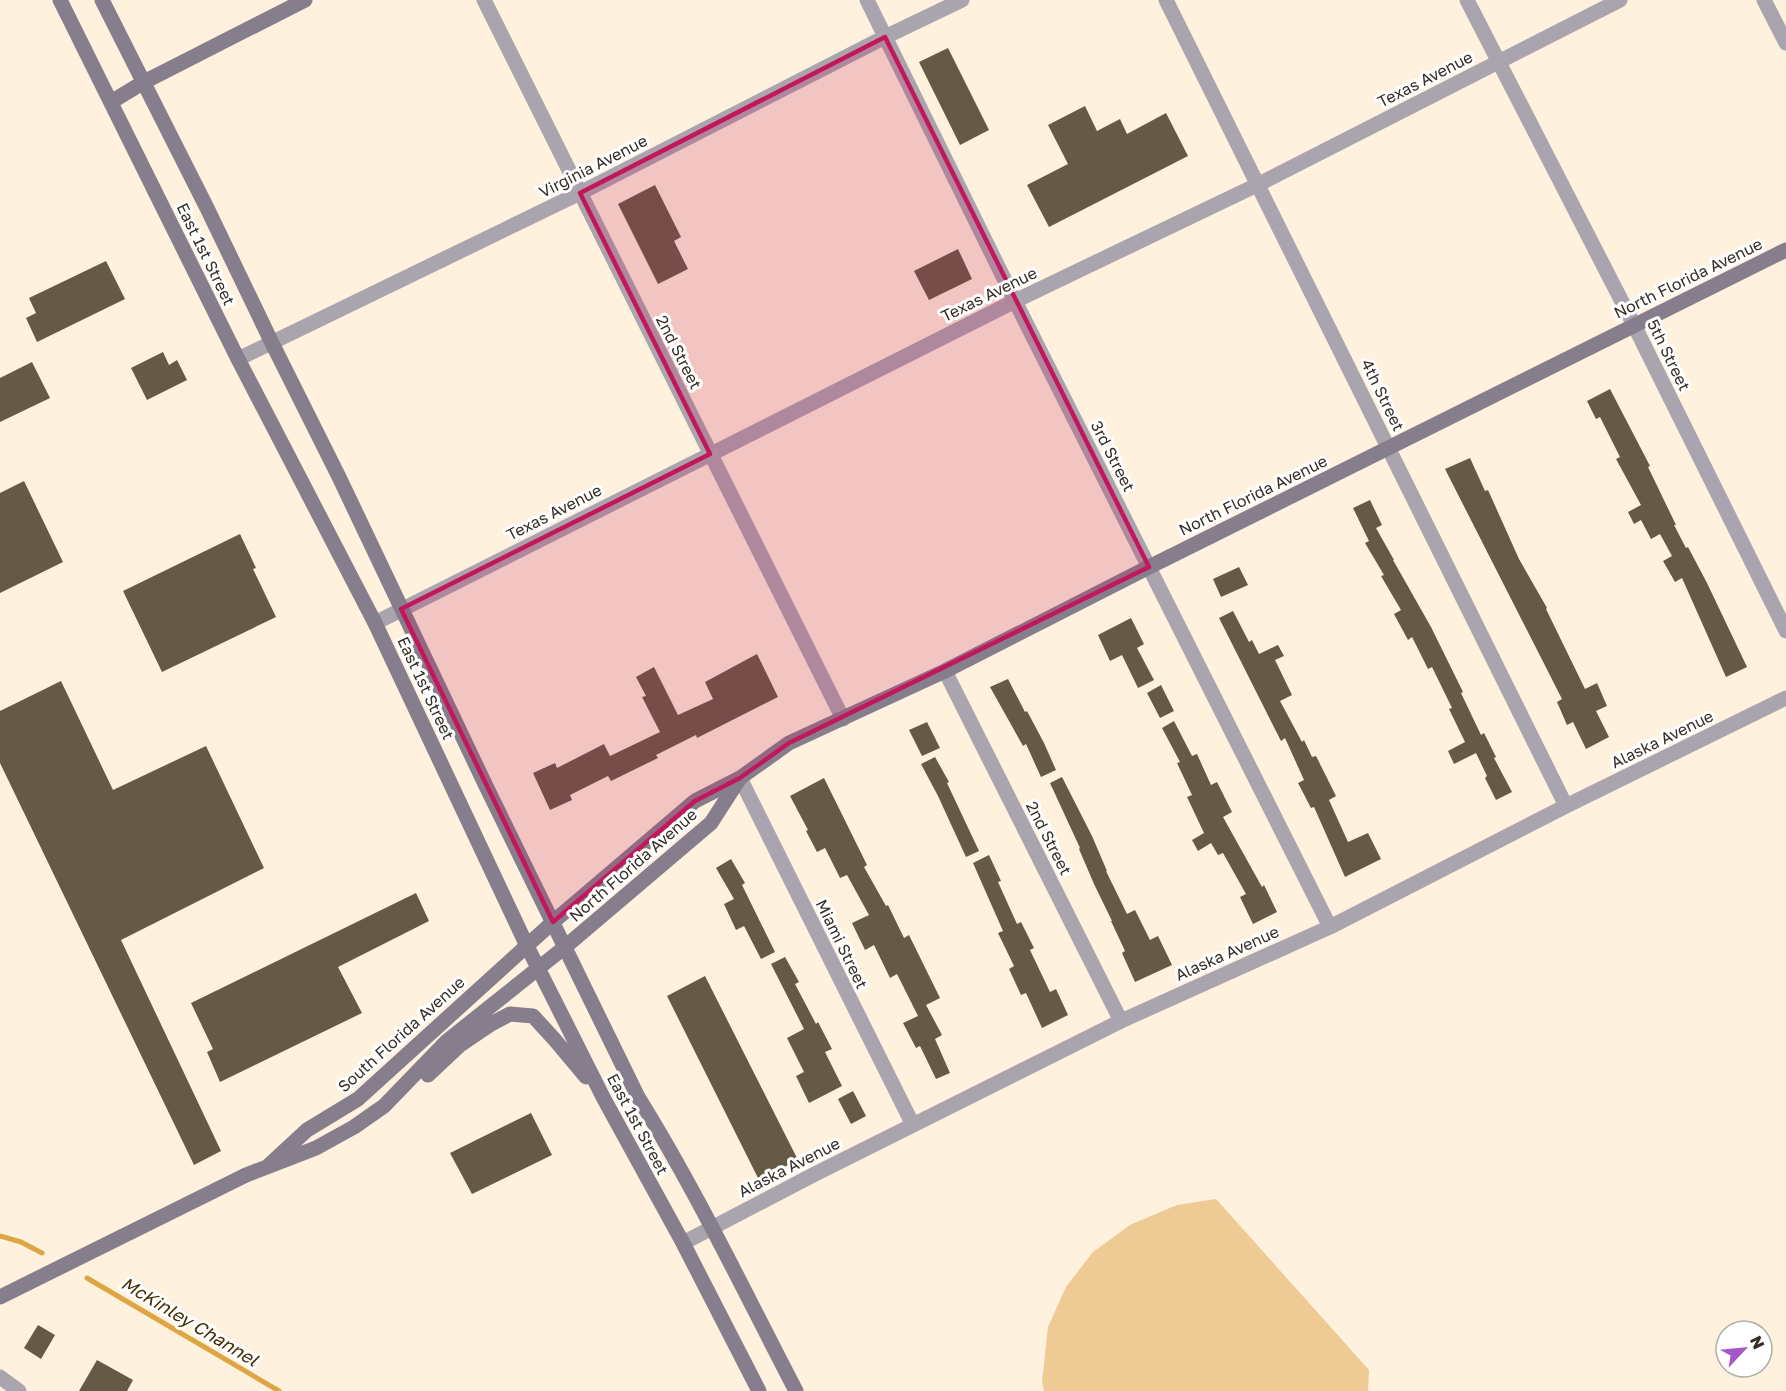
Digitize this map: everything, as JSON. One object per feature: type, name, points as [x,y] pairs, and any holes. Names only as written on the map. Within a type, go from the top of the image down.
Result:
[{"type":"main road","name":"East 1st Street","points":[[60,0],[238,359],[375,623],[527,946],[604,1099],[759,1391]]},
{"type":"main road","name":"East 1st Street","points":[[102,0],[339,477],[638,1097],[711,1227],[796,1391]]},
{"type":"main road","points":[[111,102],[144,82],[305,0]]},
{"type":"main road","name":"North Florida Avenue","points":[[553,922],[695,801],[740,778],[789,743],[945,671],[1786,250]]},
{"type":"main road","name":"North Florida Avenue","points":[[539,968],[711,823],[740,778]]},
{"type":"main road","name":"South Florida Avenue","points":[[268,1166],[307,1130],[358,1099],[553,922]]},
{"type":"main road","name":"South Florida Avenue","points":[[0,1297],[268,1166],[316,1148],[354,1127],[384,1106],[447,1041],[539,968]]},
{"type":"main road","points":[[384,1106],[415,1086],[460,1045],[510,1014],[533,1016],[604,1099]]},
{"type":"street","name":"2nd Street","points":[[484,0],[843,719]]},
{"type":"street","name":"3rd Street","points":[[867,0],[1015,302],[1330,927]]},
{"type":"street","name":"Virginia Avenue","points":[[238,359],[580,193],[962,0]]},
{"type":"street","name":"4th Street","points":[[1166,0],[1566,806]]},
{"type":"street","name":"5th Street","points":[[1467,0],[1634,325],[1786,631]]},
{"type":"street","name":"Texas Avenue","points":[[375,623],[1015,302],[1259,184],[1620,0]]},
{"type":"street","points":[[1764,0],[1786,43]]},
{"type":"street","name":"2nd Street","points":[[945,671],[1120,1021]]},
{"type":"street","name":"Alaska Avenue","points":[[682,1243],[1120,1021],[1330,927],[1566,806],[1786,698]]},
{"type":"street","name":"Miami Street","points":[[740,778],[913,1125]]},
{"type":"street","points":[[0,1377],[19,1391]]},
{"type":"highlighted area","points":[[885,37],[1149,567],[789,743],[740,778],[695,801],[553,922],[401,609],[710,454],[580,193]]},
{"type":"shaded area","points":[[1216,1199],[1369,1370],[1368,1391],[1044,1391],[1042,1382],[1048,1327],[1066,1287],[1093,1252],[1130,1225],[1177,1205]]},
{"type":"building","points":[[948,48],[989,130],[960,145],[919,62]]},
{"type":"building","points":[[1085,106],[1097,131],[1120,119],[1127,134],[1166,113],[1188,156],[1049,227],[1027,185],[1068,164],[1048,125]]},
{"type":"building","points":[[655,185],[681,237],[674,241],[688,269],[658,284],[618,204]]},
{"type":"building","points":[[958,249],[972,279],[929,300],[914,271]]},
{"type":"building","points":[[106,261],[125,299],[37,342],[26,318],[36,313],[29,298]]},
{"type":"building","points":[[163,352],[169,365],[177,360],[187,380],[147,400],[131,368]]},
{"type":"building","points":[[32,362],[50,398],[0,422],[0,378]]},
{"type":"building","points":[[1610,389],[1650,466],[1648,467],[1676,525],[1674,525],[1707,583],[1747,667],[1726,677],[1682,578],[1675,582],[1663,561],[1672,556],[1660,534],[1651,539],[1641,520],[1634,524],[1628,512],[1641,505],[1616,459],[1620,457],[1600,417],[1596,419],[1587,401]]},
{"type":"building","points":[[1470,458],[1485,491],[1488,490],[1519,559],[1547,608],[1585,689],[1597,683],[1607,706],[1596,711],[1609,737],[1586,749],[1573,722],[1567,725],[1557,702],[1562,699],[1445,469]]},
{"type":"building","points":[[24,481],[63,562],[0,593],[0,493]]},
{"type":"building","points":[[1370,500],[1382,525],[1376,528],[1431,627],[1481,735],[1484,733],[1512,792],[1496,800],[1476,753],[1454,764],[1448,751],[1465,742],[1432,667],[1428,669],[1412,637],[1408,640],[1394,614],[1401,610],[1365,543],[1369,541],[1353,508]]},
{"type":"building","points":[[240,534],[256,568],[253,569],[276,617],[162,672],[123,591]]},
{"type":"building","points":[[1239,567],[1248,585],[1221,597],[1213,579]]},
{"type":"building","points":[[1233,611],[1249,642],[1252,640],[1259,654],[1278,645],[1284,656],[1275,660],[1292,695],[1280,701],[1302,742],[1304,740],[1312,757],[1316,756],[1336,796],[1329,800],[1348,842],[1368,833],[1381,859],[1345,877],[1314,807],[1311,808],[1298,783],[1304,780],[1285,738],[1281,741],[1219,618]]},
{"type":"building","points":[[1131,618],[1144,644],[1137,648],[1154,680],[1138,688],[1122,655],[1110,661],[1098,635]]},
{"type":"building","points":[[757,654],[778,697],[697,738],[696,735],[656,755],[658,758],[611,781],[608,776],[570,795],[572,800],[550,810],[533,773],[555,763],[557,768],[604,744],[610,756],[660,732],[642,697],[646,696],[636,677],[654,667],[678,715],[713,699],[705,682]]},
{"type":"building","points":[[1008,679],[1044,743],[1056,770],[1041,777],[1026,744],[1023,746],[990,687]]},
{"type":"building","points":[[61,681],[113,790],[206,746],[264,868],[121,940],[221,1151],[194,1165],[0,763],[0,711]]},
{"type":"building","points":[[1161,685],[1174,711],[1160,718],[1147,693]]},
{"type":"building","points":[[1174,721],[1192,756],[1197,754],[1211,785],[1217,782],[1232,812],[1223,817],[1262,887],[1264,885],[1277,912],[1253,924],[1240,897],[1246,894],[1223,853],[1218,855],[1211,843],[1198,851],[1192,840],[1204,833],[1187,797],[1192,795],[1177,763],[1180,762],[1162,728]]},
{"type":"building","points":[[927,722],[940,748],[922,756],[909,730]]},
{"type":"building","points":[[935,757],[949,782],[947,783],[979,851],[966,857],[921,764]]},
{"type":"building","points":[[1062,777],[1092,836],[1127,914],[1135,910],[1150,940],[1158,936],[1172,965],[1135,982],[1122,953],[1125,951],[1050,783]]},
{"type":"building","points":[[824,778],[867,865],[864,867],[886,906],[888,905],[904,938],[909,935],[940,998],[926,1005],[942,1035],[935,1039],[950,1073],[936,1079],[920,1046],[916,1048],[903,1023],[918,1016],[897,974],[890,978],[874,945],[865,950],[852,923],[869,915],[847,875],[840,878],[825,848],[817,852],[790,796]]},
{"type":"building","points":[[989,855],[1001,881],[998,882],[1017,924],[1021,922],[1034,948],[1030,950],[1050,992],[1056,989],[1068,1015],[1042,1028],[1026,993],[1021,995],[1009,969],[1014,966],[998,933],[1003,931],[973,863]]},
{"type":"building","points":[[731,859],[745,883],[742,885],[775,952],[761,959],[744,926],[736,930],[724,904],[734,899],[716,868]]},
{"type":"building","points":[[416,893],[429,921],[338,967],[362,1013],[220,1082],[207,1052],[213,1049],[191,1003]]},
{"type":"building","points":[[785,957],[799,982],[795,984],[832,1049],[825,1052],[842,1086],[809,1103],[796,1076],[804,1072],[787,1038],[804,1029],[771,964]]},
{"type":"building","points":[[705,976],[798,1160],[759,1180],[667,996]]},
{"type":"building","points":[[853,1091],[866,1116],[851,1124],[838,1099]]},
{"type":"building","points":[[531,1113],[552,1155],[472,1194],[450,1153]]},
{"type":"building","points":[[38,1325],[55,1335],[41,1359],[24,1348]]},
{"type":"building","points":[[97,1360],[133,1380],[127,1391],[79,1391]]},
{"type":"waterway","name":"McKinley Channel","points":[[0,1236],[21,1242],[42,1253]]},
{"type":"waterway","name":"McKinley Channel","points":[[87,1278],[279,1391]]}]
